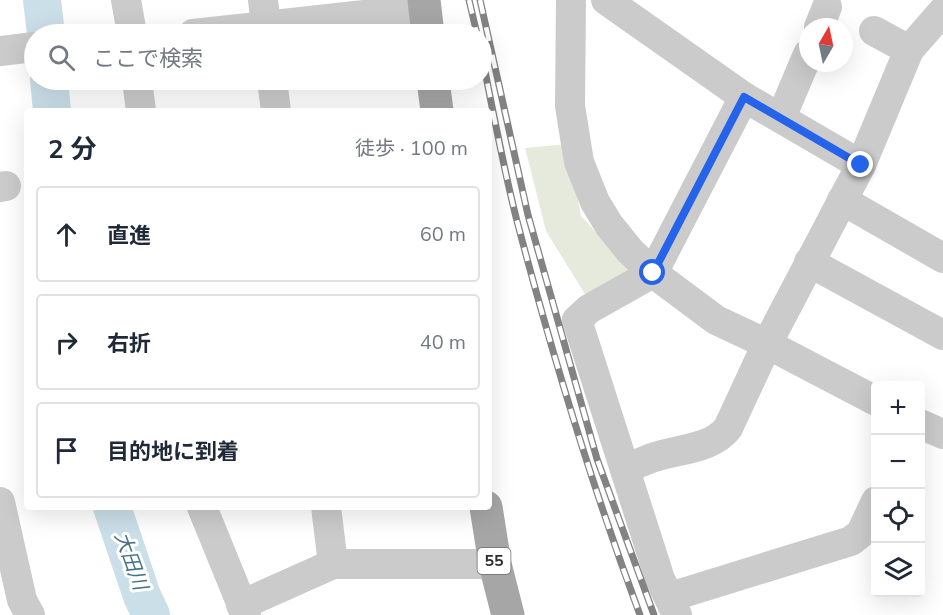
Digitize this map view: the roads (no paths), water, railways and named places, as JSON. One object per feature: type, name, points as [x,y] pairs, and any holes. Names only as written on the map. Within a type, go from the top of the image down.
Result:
[{"type":"main road","points":[[434,90],[437,108]]},
{"type":"main road","name":"55","points":[[486,510],[495,564],[508,615]]},
{"type":"street","points":[[126,0],[130,24]]},
{"type":"street","points":[[571,0],[570,106],[579,162],[595,202],[609,225],[630,251],[653,273],[716,320],[871,398]]},
{"type":"street","points":[[606,0],[744,97],[861,165]]},
{"type":"street","points":[[625,470],[655,457],[710,442],[722,436],[728,428],[767,344],[861,165],[909,50],[943,11]]},
{"type":"street","points":[[244,24],[265,20],[426,14]]},
{"type":"street","points":[[874,31],[909,50]]},
{"type":"street","points":[[0,51],[24,48]]},
{"type":"street","points":[[781,118],[800,72]]},
{"type":"street","points":[[138,90],[141,108]]},
{"type":"street","points":[[273,90],[276,108]]},
{"type":"street","points":[[744,97],[653,273],[589,309],[578,320],[660,579],[674,606],[851,541],[861,533],[871,512]]},
{"type":"street","points":[[842,200],[943,258]]},
{"type":"street","points":[[809,262],[943,335]]},
{"type":"street","points":[[925,426],[943,434]]},
{"type":"street","points":[[0,502],[17,605]]},
{"type":"street","points":[[203,510],[244,610],[333,564],[495,564]]},
{"type":"street","points":[[326,510],[333,564]]},
{"type":"waterway","name":"大田川","points":[[42,0],[45,24]]},
{"type":"waterway","name":"大田川","points":[[50,90],[52,108]]},
{"type":"waterway","name":"大田川","points":[[113,510],[142,596],[151,615]]},
{"type":"railway","points":[[469,0],[475,24]]},
{"type":"railway","points":[[480,0],[485,24]]},
{"type":"railway","points":[[492,54],[528,215],[597,459],[654,615]]},
{"type":"railway","points":[[489,90],[512,200],[544,321],[589,469],[640,615]]}]
